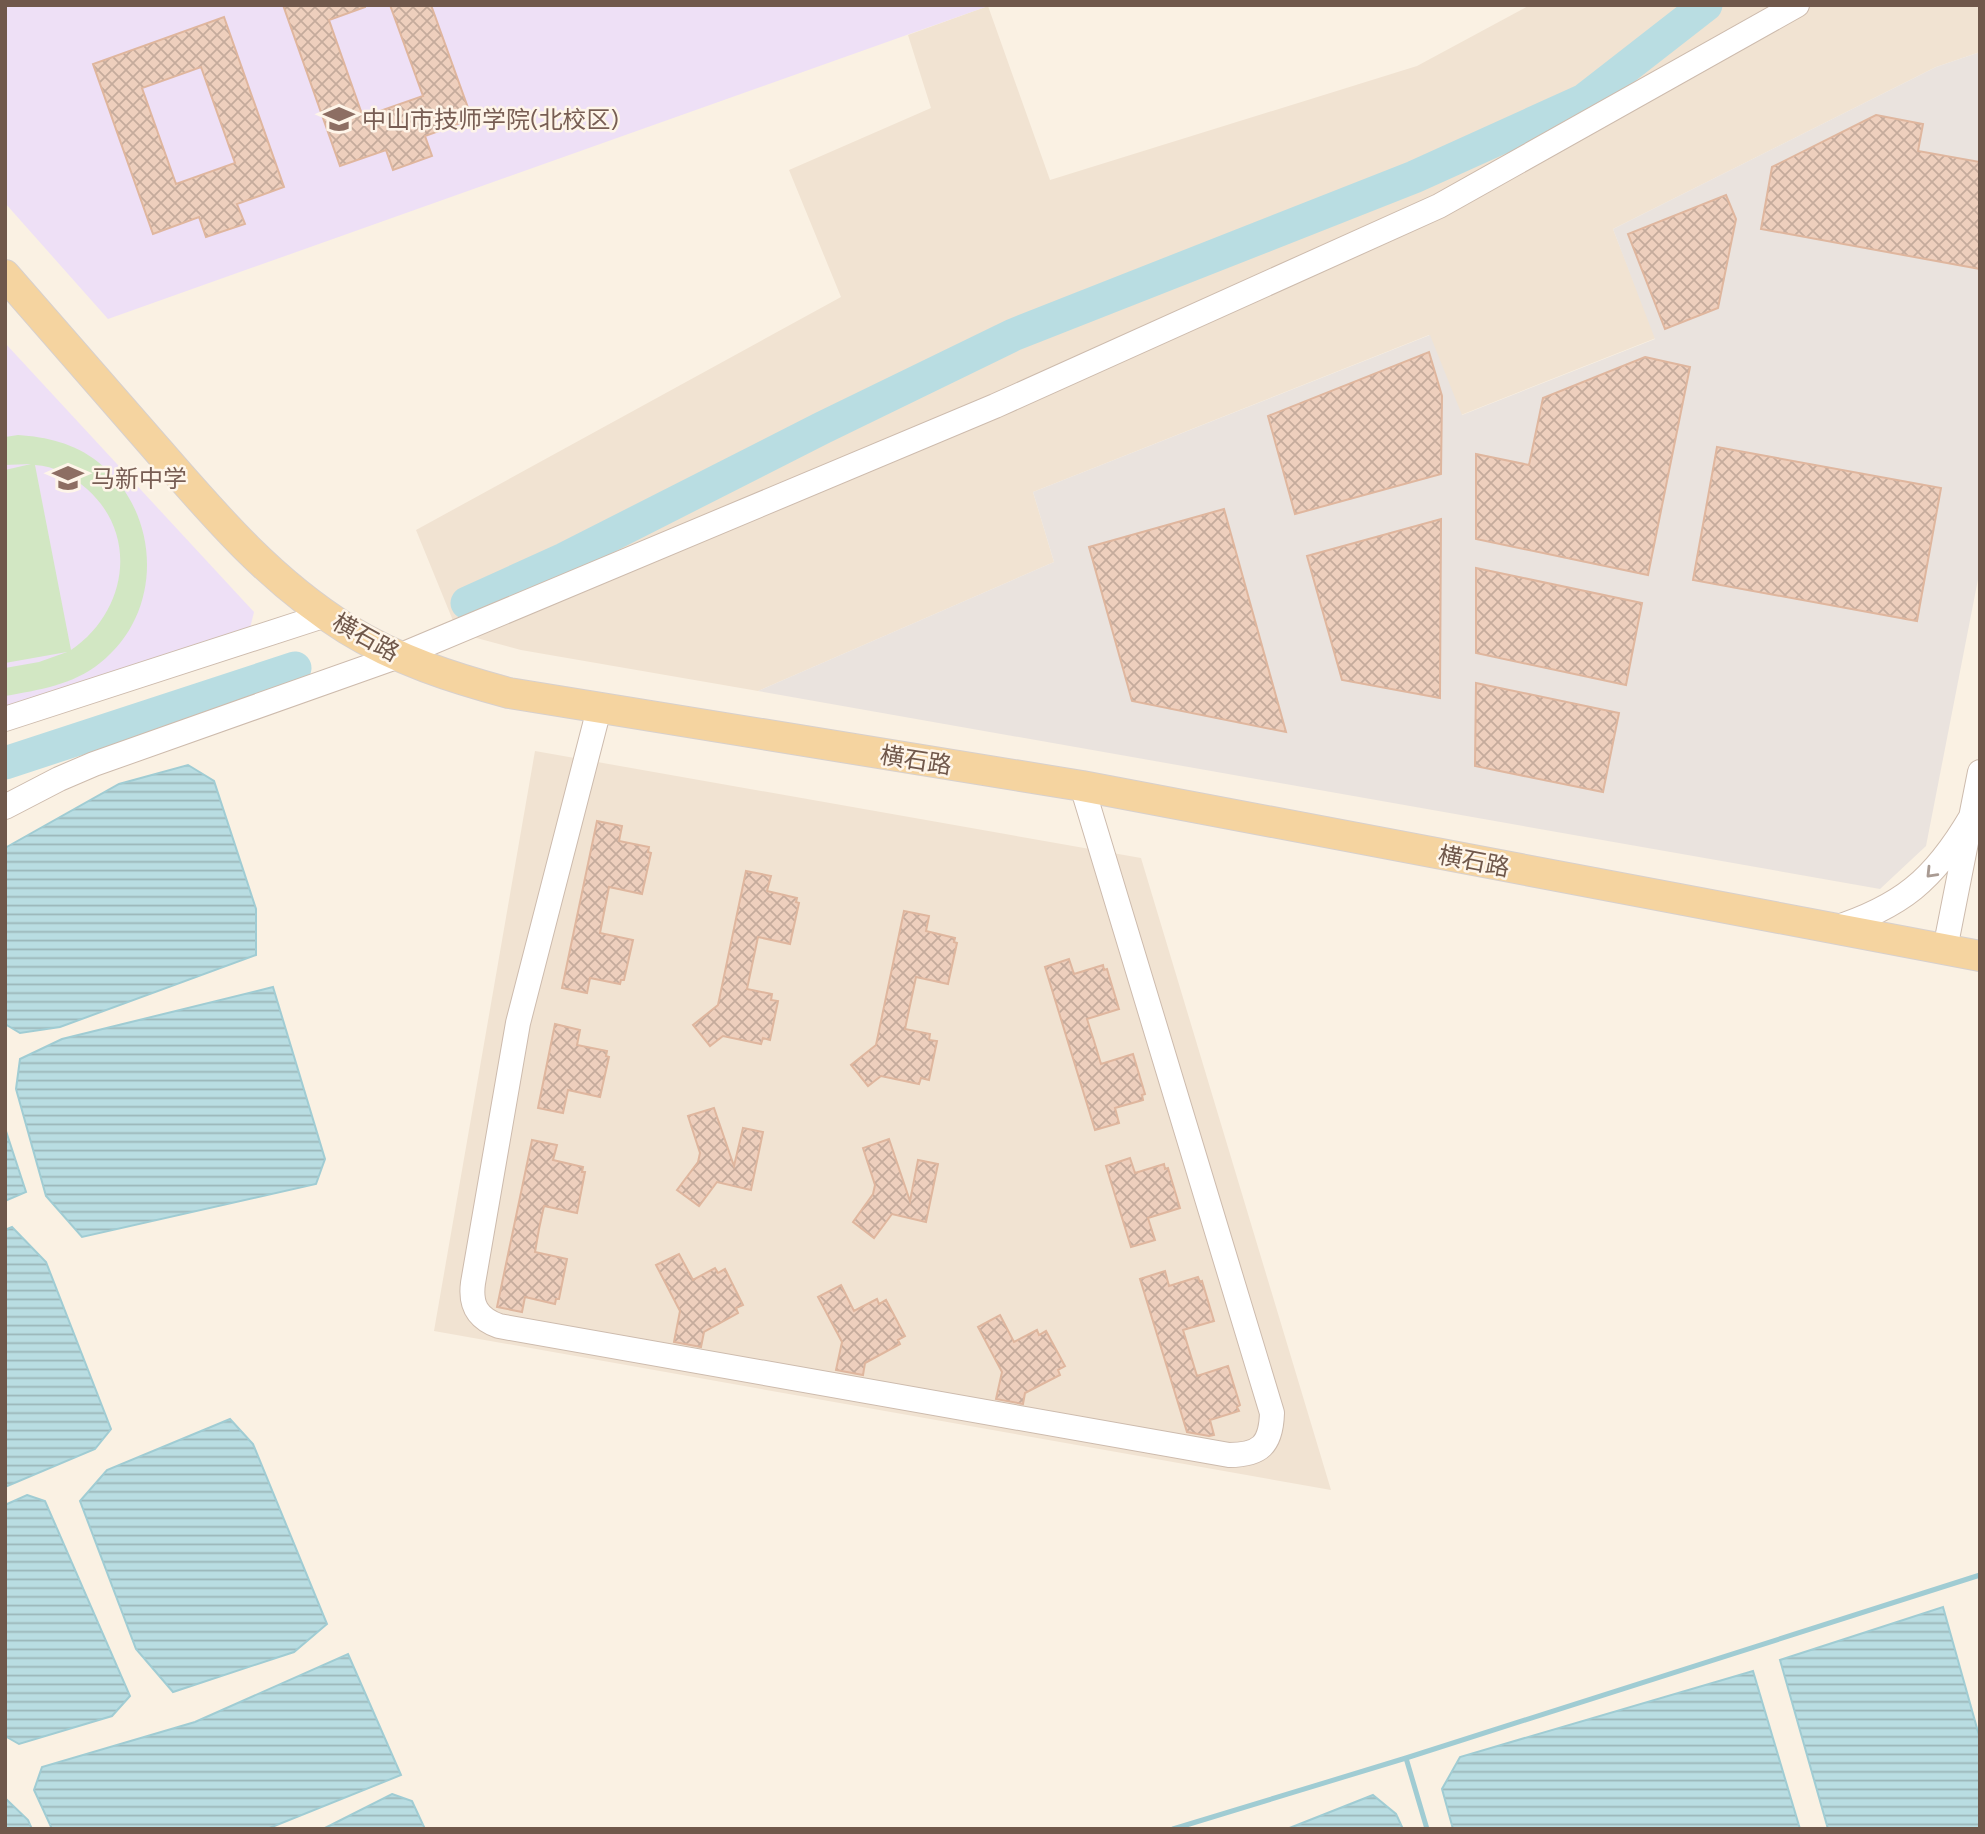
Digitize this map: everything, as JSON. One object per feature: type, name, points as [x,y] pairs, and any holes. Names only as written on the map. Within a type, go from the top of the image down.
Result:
[{"type":"main road","name":"横石路","points":[[5,275],[237,540],[295,592],[326,615],[399,656],[472,683],[509,693],[599,709],[1082,786],[1980,956]]},
{"type":"street","points":[[5,807],[94,764],[399,656],[995,405],[1439,206],[1797,5]]},
{"type":"street","points":[[5,719],[326,615]]},
{"type":"street","points":[[599,709],[518,1023],[471,1297],[476,1310],[485,1321],[499,1326],[1229,1455],[1247,1455],[1262,1446],[1271,1431],[1272,1413],[1082,786]]},
{"type":"street","points":[[1945,949],[1980,772]]},
{"type":"street","points":[[1971,817],[1975,854],[1980,871]]},
{"type":"street","points":[[1832,929],[1867,918],[1899,900],[1928,877],[1952,849],[1971,817]]},
{"type":"shaded area","name":"中山市技师学院(北校区)","points":[[5,5],[991,5],[108,319],[5,203]]},
{"type":"shaded area","points":[[1530,5],[1980,5],[1980,52],[1936,67],[1613,229],[1656,338],[1461,415],[1429,335],[1033,492],[1054,562],[758,691],[521,650],[458,633],[416,530],[841,297],[789,170],[931,108],[908,35],[988,6],[1050,180],[1417,66]]},
{"type":"shaded area","points":[[1980,52],[1980,569],[1926,846],[1880,889],[758,691],[1054,562],[1033,492],[1430,335],[1462,415],[1655,339],[1613,229],[1936,67]]},
{"type":"shaded area","name":"马新中学","points":[[5,343],[254,612],[249,632],[5,724]]},
{"type":"shaded area","points":[[535,751],[1141,858],[1331,1490],[434,1331]]},
{"type":"green space","points":[[18,435],[50,439],[79,450],[98,462],[119,483],[134,507],[143,534],[147,562],[145,590],[136,617],[121,642],[100,663],[67,682],[5,696],[5,668],[39,662],[67,652],[5,663],[5,470],[31,464],[5,465],[5,437]],"holes":[[[35,465],[62,472],[87,489],[104,508],[115,529],[120,551],[120,573],[104,616],[90,634],[71,650]]]},
{"type":"water","points":[[188,765],[214,781],[256,909],[256,955],[60,1027],[20,1033],[5,1024],[5,848],[119,784]]},
{"type":"water","points":[[273,987],[325,1159],[316,1184],[82,1237],[46,1196],[16,1089],[20,1059],[62,1039]]},
{"type":"water","points":[[5,1128],[26,1192],[5,1201]]},
{"type":"water","points":[[12,1227],[46,1262],[111,1429],[95,1449],[5,1487],[5,1230]]},
{"type":"water","points":[[230,1419],[253,1444],[327,1624],[294,1652],[173,1692],[136,1649],[80,1501],[107,1470]]},
{"type":"water","points":[[27,1495],[45,1501],[130,1696],[112,1716],[19,1744],[5,1736],[5,1505]]},
{"type":"water","points":[[1943,1607],[1980,1739],[1980,1829],[1828,1829],[1780,1660]]},
{"type":"water","points":[[348,1654],[401,1775],[267,1829],[52,1829],[34,1790],[42,1767],[195,1722]]},
{"type":"water","points":[[1753,1671],[1800,1829],[1453,1829],[1442,1789],[1460,1757]]},
{"type":"water","points":[[392,1794],[412,1801],[425,1829],[323,1829]]},
{"type":"water","points":[[1373,1795],[1396,1814],[1403,1829],[1287,1829]]},
{"type":"water","points":[[5,1798],[28,1820],[32,1829],[5,1829]]},
{"type":"building","points":[[283,5],[365,5],[329,20],[363,117],[423,96],[390,5],[431,5],[472,119],[425,136],[432,156],[393,170],[386,150],[340,166]]},
{"type":"building","points":[[224,17],[284,187],[237,204],[245,224],[206,237],[199,217],[153,234],[93,64]],"holes":[[[201,67],[235,163],[176,184],[142,88]]]},
{"type":"building","points":[[1876,115],[1923,124],[1918,151],[1980,162],[1980,269],[1761,229],[1772,167]]},
{"type":"building","points":[[1726,195],[1736,219],[1718,308],[1665,329],[1628,234]]},
{"type":"building","points":[[1429,352],[1442,396],[1441,474],[1295,514],[1268,416]]},
{"type":"building","points":[[1645,357],[1690,367],[1648,575],[1476,539],[1476,454],[1529,465],[1543,398]]},
{"type":"building","points":[[1717,447],[1941,488],[1917,621],[1693,580]]},
{"type":"building","points":[[1224,509],[1286,732],[1132,701],[1089,547]]},
{"type":"building","points":[[1441,519],[1440,698],[1342,680],[1307,556]]},
{"type":"building","points":[[1476,568],[1642,603],[1626,685],[1476,653]]},
{"type":"building","points":[[1476,683],[1619,713],[1603,792],[1475,766]]},
{"type":"building","points":[[597,821],[622,826],[619,841],[649,847],[648,852],[651,853],[642,894],[609,887],[600,933],[633,940],[624,980],[621,980],[620,984],[590,978],[587,993],[562,988]]},
{"type":"building","points":[[746,871],[771,876],[767,891],[797,898],[796,902],[799,903],[790,944],[758,937],[747,989],[772,994],[771,1000],[778,1001],[770,1040],[763,1038],[761,1044],[723,1036],[710,1046],[693,1025],[718,1005]]},
{"type":"building","points":[[904,911],[929,916],[926,931],[955,938],[954,942],[957,943],[948,984],[916,977],[905,1029],[930,1034],[929,1040],[937,1041],[929,1080],[921,1078],[919,1084],[881,1076],[868,1086],[851,1065],[876,1045]]},
{"type":"building","points":[[1069,959],[1074,974],[1103,965],[1104,970],[1107,969],[1119,1009],[1087,1019],[1101,1064],[1133,1054],[1145,1094],[1142,1095],[1143,1100],[1115,1108],[1119,1123],[1095,1130],[1045,967]]},
{"type":"building","points":[[555,1024],[580,1030],[577,1045],[607,1051],[606,1056],[609,1057],[600,1097],[568,1090],[563,1113],[538,1108]]},
{"type":"building","points":[[714,1108],[734,1166],[743,1128],[763,1132],[751,1190],[717,1182],[699,1206],[677,1190],[698,1162],[700,1153],[688,1116]]},
{"type":"building","points":[[889,1139],[910,1201],[918,1160],[938,1164],[926,1222],[892,1214],[874,1238],[853,1222],[873,1194],[875,1185],[863,1148]]},
{"type":"building","points":[[532,1140],[557,1145],[553,1160],[583,1167],[582,1172],[585,1172],[577,1213],[544,1206],[539,1229],[535,1252],[567,1259],[559,1299],[556,1299],[555,1304],[525,1297],[522,1312],[497,1307]]},
{"type":"building","points":[[1130,1158],[1135,1173],[1164,1164],[1165,1169],[1168,1168],[1180,1208],[1148,1218],[1155,1240],[1131,1247],[1106,1166]]},
{"type":"building","points":[[679,1254],[693,1280],[715,1268],[718,1273],[725,1269],[743,1305],[736,1308],[738,1313],[704,1332],[701,1347],[674,1342],[680,1311],[656,1265]]},
{"type":"building","points":[[1165,1271],[1169,1286],[1198,1277],[1200,1282],[1202,1281],[1214,1321],[1183,1330],[1197,1376],[1228,1366],[1240,1405],[1237,1407],[1239,1411],[1210,1420],[1214,1435],[1187,1432],[1140,1279]]},
{"type":"building","points":[[841,1285],[854,1311],[877,1299],[879,1304],[886,1300],[905,1336],[898,1340],[900,1344],[865,1363],[863,1375],[836,1370],[842,1342],[818,1297]]},
{"type":"building","points":[[1000,1315],[1014,1342],[1037,1330],[1039,1335],[1046,1331],[1065,1366],[1058,1370],[1060,1375],[1025,1393],[1023,1404],[996,1399],[1002,1372],[978,1327]]},
{"type":"waterway","points":[[467,603],[564,559],[1013,335],[1414,177],[1584,100],[1706,5]]},
{"type":"waterway","points":[[5,763],[295,668]]},
{"type":"waterway","points":[[1173,1829],[1406,1758],[1980,1575]]},
{"type":"waterway","points":[[1406,1758],[1427,1829]]},
{"type":"place","name":"中山市技师学院(北校区)","points":[[339,119]]},
{"type":"place","name":"马新中学","points":[[68,478]]}]
